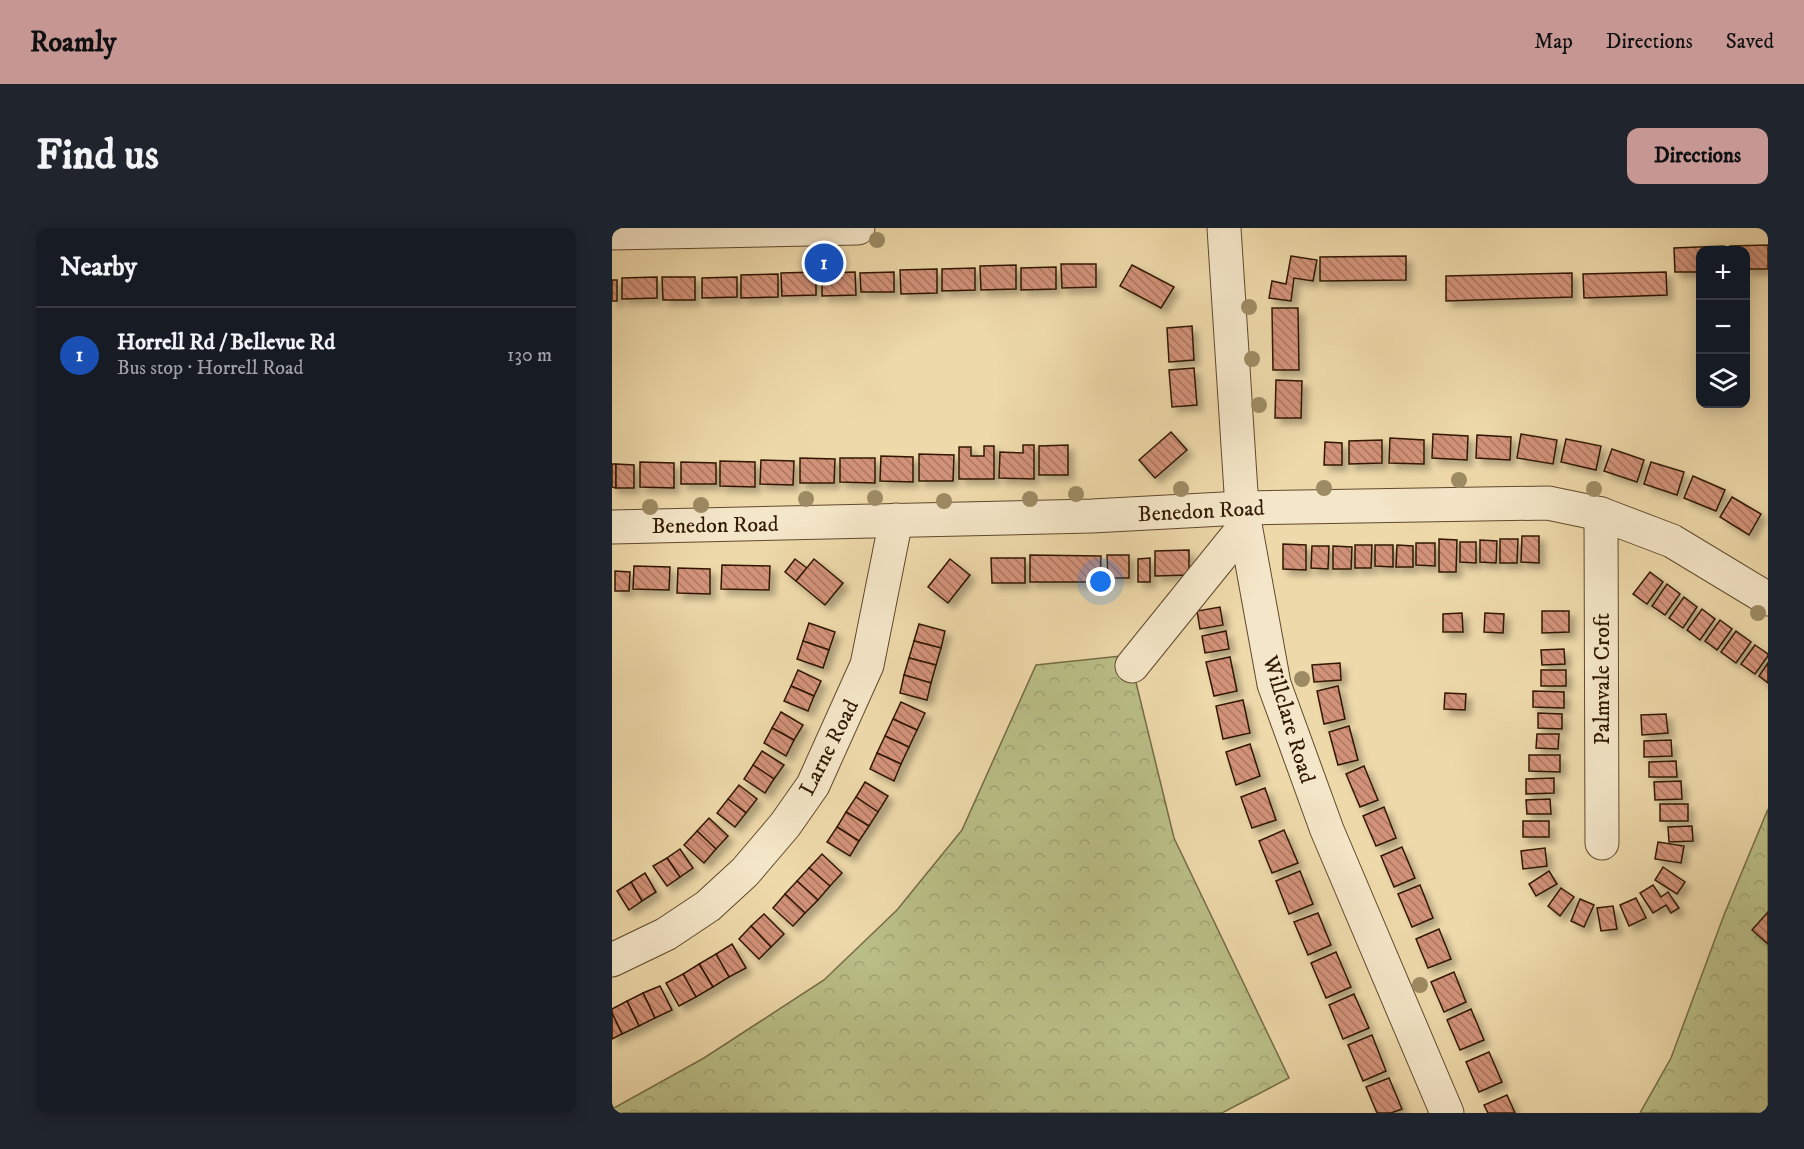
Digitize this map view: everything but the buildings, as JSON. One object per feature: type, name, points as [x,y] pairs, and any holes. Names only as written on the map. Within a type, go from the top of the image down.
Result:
[{"type":"street","points":[[612,232],[858,228]]},
{"type":"street","name":"Willclare Road","points":[[1224,228],[1243,517],[1274,684],[1327,830],[1447,1113]]},
{"type":"street","name":"Benedon Road","points":[[612,527],[1092,516],[1243,517],[1548,503],[1601,514],[1672,541],[1768,599]]},
{"type":"street","name":"Palmvale Croft","points":[[1601,514],[1602,843]]},
{"type":"street","points":[[1132,666],[1243,517]]},
{"type":"street","name":"Larne Road","points":[[612,960],[666,934],[708,906],[746,872],[785,825],[813,785],[867,665],[896,520]]},
{"type":"green space","points":[[1121,656],[1132,666],[1174,838],[1289,1078],[1222,1113],[612,1113],[612,1109],[704,1058],[824,980],[897,910],[962,830],[1036,665]]},
{"type":"green space","points":[[1768,809],[1768,1113],[1640,1113],[1671,1058],[1724,915]]},
{"type":"place","name":"Horrell Rd / Bellevue Rd","points":[[824,263]]}]
